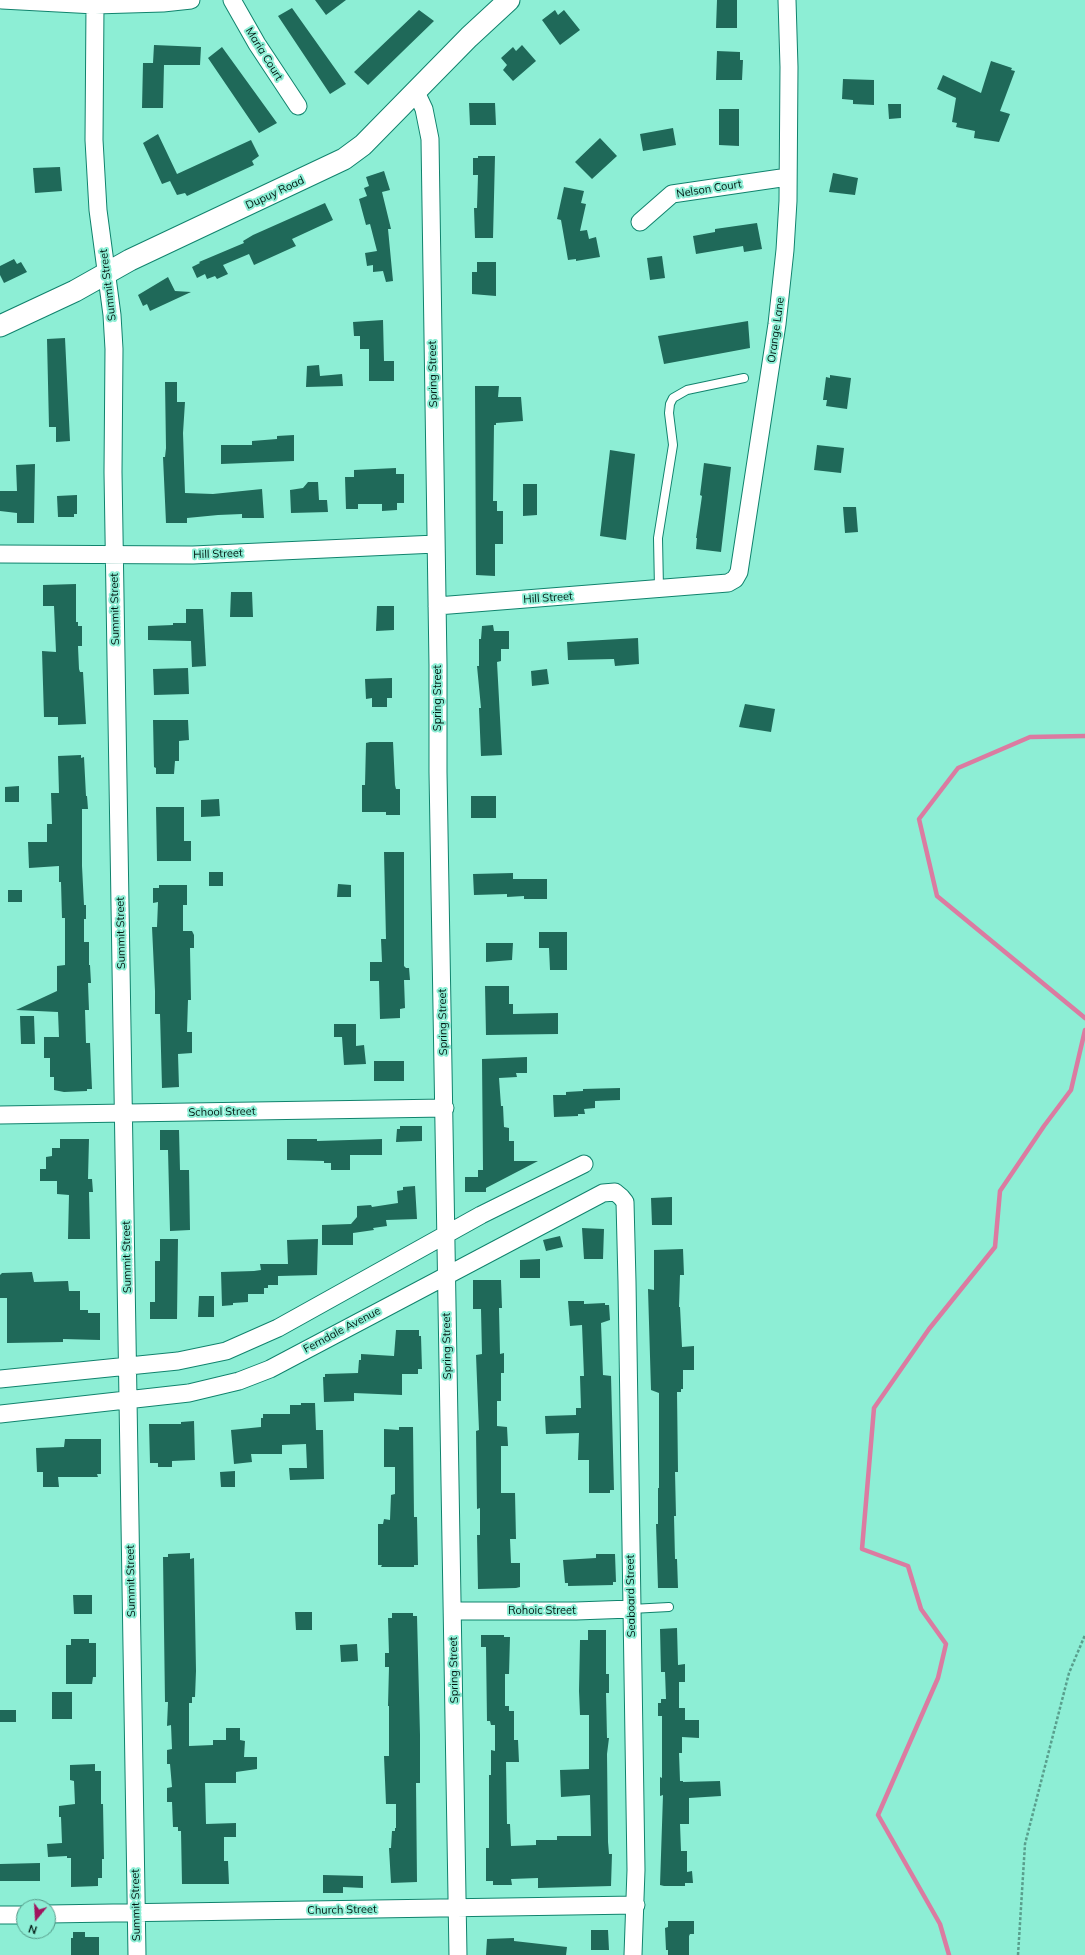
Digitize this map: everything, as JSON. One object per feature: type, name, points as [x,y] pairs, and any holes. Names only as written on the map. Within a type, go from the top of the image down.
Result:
[{"type":"street","points":[[2,0],[95,5],[163,3],[191,0]]},
{"type":"street","name":"Maria Court","points":[[232,0],[257,44],[298,106]]},
{"type":"street","name":"Orange Lane","points":[[659,589],[728,583],[735,579],[739,572],[777,324],[785,250],[788,177],[789,67],[787,0]]},
{"type":"street","name":"Dupuy Road","points":[[0,326],[75,291],[130,260],[344,160],[363,145],[469,37],[507,1]]},
{"type":"street","name":"Summit Street","points":[[95,5],[94,140],[98,210],[108,272],[114,349],[114,555],[137,1955]]},
{"type":"street","name":"Spring Street","points":[[416,92],[424,109],[430,139],[438,780],[458,1955]]},
{"type":"street","name":"Nelson Court","points":[[640,222],[672,194],[788,177]]},
{"type":"street","name":"Hill Street","points":[[0,554],[192,555],[436,544]]},
{"type":"street","name":"Hill Street","points":[[437,606],[659,589]]},
{"type":"street","name":"School Street","points":[[0,1115],[444,1108]]},
{"type":"street","points":[[0,1379],[202,1357],[226,1351],[255,1339],[446,1234],[584,1164]]},
{"type":"street","name":"Ferndale Avenue","points":[[0,1414],[129,1400],[214,1388],[270,1369],[447,1274],[609,1191],[615,1192],[625,1202],[626,1237]]},
{"type":"street","name":"Seaboard Street","points":[[626,1237],[636,1905],[633,1955]]},
{"type":"street","name":"Rohoic Street","points":[[453,1611],[576,1611],[631,1608]]},
{"type":"street","name":"Church Street","points":[[56,1914],[636,1905]]},
{"type":"street","points":[[0,1915],[16,1914]]},
{"type":"lane","points":[[659,589],[658,538],[673,445],[668,413],[670,404],[673,398],[687,390],[744,378]]},
{"type":"lane","points":[[631,1608],[669,1607]]},
{"type":"path","points":[[1018,1955],[1025,1844],[1069,1673],[1085,1634]]},
{"type":"building","points":[[315,0],[346,0],[326,15]]},
{"type":"building","points":[[717,0],[737,0],[737,28],[716,28]]},
{"type":"building","points":[[292,8],[346,84],[330,94],[278,16]]},
{"type":"building","points":[[419,10],[434,21],[368,85],[354,72]]},
{"type":"building","points":[[555,10],[558,15],[564,10],[580,30],[560,45],[542,20]]},
{"type":"building","points":[[154,45],[201,47],[200,65],[164,65],[163,108],[142,108],[143,63],[153,63]]},
{"type":"building","points":[[522,45],[536,61],[513,81],[503,70],[507,65],[501,58],[513,47],[516,51]]},
{"type":"building","points":[[222,47],[277,123],[259,133],[208,58]]},
{"type":"building","points":[[717,51],[740,52],[740,60],[743,60],[742,80],[716,80]]},
{"type":"building","points":[[991,61],[1012,68],[1011,70],[1015,71],[1000,111],[1010,114],[999,142],[974,138],[975,131],[956,127],[957,123],[952,122],[956,98],[937,89],[943,75],[981,93]]},
{"type":"building","points":[[843,79],[874,80],[874,105],[853,104],[853,100],[842,99]]},
{"type":"building","points":[[469,103],[495,103],[496,125],[470,125]]},
{"type":"building","points":[[888,104],[901,104],[901,118],[889,119]]},
{"type":"building","points":[[719,109],[739,109],[739,146],[719,145]]},
{"type":"building","points":[[673,128],[676,145],[643,151],[640,134]]},
{"type":"building","points":[[158,134],[177,174],[251,140],[259,156],[252,161],[254,165],[187,196],[185,193],[177,195],[170,181],[162,184],[143,143]]},
{"type":"building","points":[[600,138],[617,156],[592,179],[575,162]]},
{"type":"building","points":[[478,156],[495,156],[493,238],[475,238],[474,208],[477,208],[478,175],[473,175],[473,158],[478,158]]},
{"type":"building","points":[[60,167],[62,191],[35,193],[33,168]]},
{"type":"building","points":[[384,171],[390,190],[382,192],[391,229],[388,229],[393,281],[386,282],[383,271],[373,272],[373,265],[367,266],[365,253],[377,251],[370,224],[366,225],[359,199],[367,196],[364,188],[369,186],[366,177]]},
{"type":"building","points":[[833,173],[858,178],[855,195],[829,192]]},
{"type":"building","points":[[564,187],[584,191],[581,203],[586,204],[580,231],[587,230],[589,239],[596,237],[600,257],[576,261],[576,259],[568,260],[561,220],[557,219]]},
{"type":"building","points":[[325,203],[333,220],[292,239],[296,246],[254,265],[249,254],[223,265],[228,274],[217,279],[215,276],[207,279],[205,274],[197,278],[192,267],[200,263],[199,262],[244,243],[243,241],[253,235]]},
{"type":"building","points":[[757,223],[762,249],[744,252],[743,246],[696,254],[693,236],[715,232],[715,229]]},
{"type":"building","points":[[662,256],[665,278],[650,280],[647,258]]},
{"type":"building","points":[[14,259],[17,264],[21,262],[27,272],[4,283],[0,275],[0,266]]},
{"type":"building","points":[[477,262],[496,262],[496,296],[472,294],[472,272],[477,272]]},
{"type":"building","points":[[168,277],[175,291],[191,292],[150,311],[147,304],[143,306],[138,295]]},
{"type":"building","points":[[383,320],[384,361],[394,361],[394,381],[369,381],[369,349],[360,349],[360,336],[354,336],[353,322]]},
{"type":"building","points":[[748,321],[750,348],[664,364],[658,336]]},
{"type":"building","points":[[65,338],[70,441],[56,442],[56,427],[49,427],[47,339]]},
{"type":"building","points":[[319,365],[320,376],[342,374],[343,386],[306,387],[307,366]]},
{"type":"building","points":[[830,375],[851,378],[847,409],[826,406],[827,400],[823,400],[826,377],[830,378]]},
{"type":"building","points":[[165,382],[177,382],[177,402],[185,402],[183,433],[185,493],[213,494],[262,489],[264,518],[242,518],[242,514],[218,515],[187,518],[187,523],[166,523],[163,457],[165,457],[166,448]]},
{"type":"building","points":[[475,386],[499,386],[498,397],[521,397],[523,421],[496,423],[496,425],[494,425],[493,501],[497,501],[497,511],[503,511],[503,544],[495,544],[495,576],[476,575]]},
{"type":"building","points":[[294,435],[294,461],[221,464],[221,445],[252,445],[252,441],[277,439],[277,436]]},
{"type":"building","points":[[817,445],[844,448],[841,473],[814,470]]},
{"type":"building","points":[[610,450],[635,454],[626,540],[600,536]]},
{"type":"building","points":[[704,463],[731,467],[721,552],[696,549]]},
{"type":"building","points":[[35,464],[34,523],[17,523],[17,513],[0,511],[0,491],[17,491],[16,465]]},
{"type":"building","points":[[396,468],[396,474],[404,474],[404,503],[397,503],[397,510],[382,511],[382,504],[358,504],[358,509],[346,509],[345,477],[354,477],[354,470]]},
{"type":"building","points":[[308,482],[318,482],[319,500],[327,500],[328,512],[291,513],[290,490],[303,488]]},
{"type":"building","points":[[523,484],[537,484],[537,515],[523,516]]},
{"type":"building","points":[[77,495],[77,514],[74,514],[74,517],[58,517],[57,496]]},
{"type":"building","points":[[843,507],[856,507],[858,532],[845,533]]},
{"type":"building","points":[[76,584],[76,622],[78,622],[78,626],[82,626],[82,646],[78,646],[79,669],[80,672],[83,672],[86,724],[58,725],[58,717],[44,717],[42,651],[56,652],[54,606],[43,606],[43,585]]},
{"type":"building","points":[[231,592],[252,592],[253,617],[230,617]]},
{"type":"building","points":[[377,606],[394,606],[394,630],[376,631]]},
{"type":"building","points":[[186,609],[203,609],[206,666],[192,667],[191,641],[148,640],[148,626],[186,623]]},
{"type":"building","points":[[493,625],[494,631],[509,631],[509,649],[501,649],[501,661],[497,662],[502,755],[481,756],[479,708],[481,708],[477,666],[479,666],[479,639],[481,639],[482,626]]},
{"type":"building","points":[[638,638],[639,664],[615,666],[614,659],[568,660],[567,642]]},
{"type":"building","points":[[188,668],[189,694],[154,695],[153,669]]},
{"type":"building","points":[[547,669],[549,684],[532,686],[531,671]]},
{"type":"building","points":[[392,678],[392,698],[387,698],[387,707],[372,707],[372,698],[366,699],[365,679]]},
{"type":"building","points":[[745,704],[775,709],[771,732],[739,727]]},
{"type":"building","points":[[153,720],[188,720],[189,740],[179,741],[179,761],[175,761],[174,774],[156,774],[156,768],[154,767]]},
{"type":"building","points":[[393,742],[395,785],[396,789],[400,789],[400,815],[386,815],[386,812],[362,812],[362,785],[365,785],[366,743]]},
{"type":"building","points":[[81,755],[81,758],[84,757],[88,809],[82,809],[82,866],[84,905],[86,905],[86,919],[84,919],[84,942],[89,942],[91,983],[88,983],[89,1010],[85,1010],[86,1043],[90,1043],[92,1089],[87,1089],[87,1091],[64,1092],[54,1090],[54,1077],[50,1077],[50,1058],[44,1058],[44,1037],[59,1037],[58,1012],[16,1010],[57,991],[57,966],[65,965],[65,918],[62,918],[59,866],[29,868],[28,842],[47,842],[47,824],[52,824],[51,793],[59,793],[58,756]]},
{"type":"building","points":[[19,786],[19,802],[5,802],[5,787]]},
{"type":"building","points":[[471,796],[496,796],[496,818],[471,818]]},
{"type":"building","points":[[219,799],[220,816],[201,817],[201,800]]},
{"type":"building","points":[[156,807],[184,807],[184,841],[191,841],[191,861],[157,861]]},
{"type":"building","points":[[384,852],[404,852],[404,966],[409,968],[410,980],[404,980],[405,1008],[400,1009],[400,1018],[380,1019],[379,981],[370,981],[370,962],[382,962],[381,939],[386,939]]},
{"type":"building","points":[[209,872],[223,872],[223,886],[209,886]]},
{"type":"building","points":[[513,873],[513,879],[547,879],[547,899],[524,899],[524,896],[507,897],[507,894],[474,895],[473,874]]},
{"type":"building","points":[[338,884],[351,885],[351,897],[337,897]]},
{"type":"building","points":[[159,885],[187,885],[187,905],[183,905],[183,931],[192,931],[194,935],[194,948],[190,948],[191,1000],[188,1000],[187,1032],[192,1032],[192,1053],[178,1054],[179,1087],[162,1088],[160,1014],[155,1014],[152,927],[157,927],[158,902],[153,903],[153,888],[159,888]]},
{"type":"building","points":[[8,890],[22,890],[22,902],[8,902]]},
{"type":"building","points":[[539,932],[567,932],[567,970],[550,970],[549,948],[539,948]]},
{"type":"building","points":[[486,943],[513,943],[512,960],[486,962]]},
{"type":"building","points":[[485,986],[509,986],[509,1004],[513,1004],[513,1014],[558,1013],[558,1034],[486,1035]]},
{"type":"building","points":[[20,1016],[34,1016],[35,1044],[21,1044]]},
{"type":"building","points":[[334,1024],[356,1024],[356,1046],[364,1045],[366,1064],[344,1065],[342,1037],[334,1037]]},
{"type":"building","points":[[527,1057],[527,1073],[516,1073],[517,1077],[499,1078],[501,1106],[503,1106],[504,1127],[509,1128],[509,1141],[514,1141],[514,1161],[538,1161],[486,1188],[486,1192],[465,1192],[465,1177],[478,1177],[478,1170],[483,1170],[482,1059]]},
{"type":"building","points":[[374,1061],[404,1061],[404,1081],[374,1081]]},
{"type":"building","points":[[620,1088],[620,1100],[595,1101],[595,1108],[584,1109],[585,1114],[578,1114],[578,1116],[554,1117],[553,1095],[566,1095],[566,1092],[583,1091],[583,1089]]},
{"type":"building","points":[[400,1126],[422,1126],[422,1141],[396,1142],[397,1129],[400,1129]]},
{"type":"building","points":[[160,1130],[179,1130],[180,1170],[189,1170],[190,1230],[170,1231],[168,1150],[160,1150]]},
{"type":"building","points":[[60,1139],[89,1139],[88,1179],[92,1179],[93,1192],[89,1192],[90,1239],[68,1239],[69,1195],[57,1194],[57,1181],[40,1181],[40,1169],[46,1169],[46,1157],[52,1156],[52,1148],[60,1148]]},
{"type":"building","points":[[287,1139],[317,1139],[317,1141],[382,1139],[382,1155],[350,1155],[350,1170],[331,1170],[331,1163],[324,1163],[324,1161],[287,1160]]},
{"type":"building","points":[[415,1186],[417,1219],[386,1220],[387,1226],[373,1228],[374,1230],[353,1233],[353,1245],[322,1245],[322,1225],[351,1224],[357,1217],[357,1206],[371,1205],[372,1207],[398,1203],[397,1191],[403,1190],[403,1187]]},
{"type":"building","points":[[672,1197],[672,1225],[652,1225],[651,1198]]},
{"type":"building","points":[[582,1228],[604,1229],[603,1259],[584,1259]]},
{"type":"building","points":[[560,1236],[563,1247],[546,1251],[543,1240]]},
{"type":"building","points":[[160,1239],[178,1239],[177,1319],[150,1319],[150,1302],[155,1302],[155,1261],[160,1261]]},
{"type":"building","points":[[318,1239],[317,1275],[278,1276],[278,1285],[268,1285],[268,1288],[264,1288],[264,1294],[248,1294],[248,1302],[233,1303],[233,1305],[222,1306],[221,1272],[261,1270],[260,1264],[288,1264],[287,1240]]},
{"type":"building","points":[[683,1249],[684,1275],[680,1275],[679,1307],[682,1347],[694,1346],[694,1370],[683,1370],[683,1389],[681,1389],[681,1392],[677,1392],[678,1472],[675,1472],[676,1516],[674,1516],[675,1559],[677,1559],[678,1588],[658,1588],[656,1524],[658,1524],[659,1488],[659,1393],[651,1390],[648,1289],[654,1290],[654,1250]]},
{"type":"building","points":[[540,1259],[540,1278],[520,1278],[520,1260]]},
{"type":"building","points":[[32,1272],[34,1282],[68,1281],[69,1291],[80,1291],[80,1310],[88,1310],[88,1313],[100,1313],[100,1340],[63,1339],[63,1342],[7,1343],[7,1298],[0,1298],[0,1275],[2,1273]]},
{"type":"building","points":[[473,1280],[501,1280],[502,1308],[499,1308],[500,1354],[504,1353],[504,1373],[501,1373],[501,1401],[497,1401],[497,1426],[507,1427],[508,1446],[501,1446],[501,1493],[515,1493],[516,1539],[510,1539],[511,1563],[520,1563],[520,1587],[516,1588],[478,1589],[477,1535],[480,1535],[480,1508],[477,1509],[476,1431],[479,1430],[476,1355],[482,1354],[481,1309],[473,1309]]},
{"type":"building","points":[[199,1296],[214,1296],[214,1317],[198,1317]]},
{"type":"building","points":[[568,1301],[584,1301],[584,1304],[605,1303],[605,1305],[609,1305],[610,1320],[601,1323],[603,1375],[611,1376],[614,1490],[610,1490],[610,1493],[589,1493],[589,1460],[578,1460],[579,1433],[546,1434],[545,1416],[576,1415],[576,1408],[581,1408],[580,1376],[584,1376],[582,1325],[570,1326]]},
{"type":"building","points":[[396,1330],[419,1330],[419,1336],[421,1336],[422,1369],[418,1369],[418,1374],[402,1374],[402,1395],[354,1393],[354,1401],[324,1402],[323,1377],[325,1377],[325,1374],[358,1373],[361,1354],[394,1356]]},
{"type":"building","points":[[301,1403],[315,1403],[316,1430],[323,1430],[324,1479],[290,1480],[289,1468],[307,1468],[306,1444],[282,1445],[282,1454],[251,1454],[252,1462],[234,1464],[231,1430],[261,1427],[261,1418],[263,1418],[263,1414],[290,1414],[290,1405],[301,1405]]},
{"type":"building","points":[[194,1421],[195,1460],[172,1461],[172,1467],[158,1467],[158,1463],[150,1463],[149,1424],[181,1424],[181,1422]]},
{"type":"building","points":[[399,1427],[413,1427],[414,1517],[417,1517],[418,1565],[414,1565],[414,1567],[381,1567],[382,1565],[378,1565],[378,1524],[383,1524],[384,1519],[390,1520],[391,1495],[395,1494],[395,1467],[384,1467],[384,1429],[399,1430]]},
{"type":"building","points":[[65,1439],[101,1439],[101,1474],[97,1474],[98,1477],[58,1477],[59,1487],[43,1487],[43,1472],[37,1472],[36,1448],[64,1447]]},
{"type":"building","points":[[235,1471],[235,1487],[221,1487],[220,1472]]},
{"type":"building","points":[[190,1553],[190,1559],[194,1558],[196,1671],[195,1697],[192,1697],[192,1703],[189,1703],[189,1746],[213,1745],[213,1740],[226,1740],[226,1728],[240,1728],[240,1740],[245,1741],[244,1757],[257,1757],[257,1769],[236,1772],[236,1783],[205,1783],[206,1824],[236,1823],[236,1837],[224,1837],[224,1861],[228,1861],[229,1884],[182,1884],[181,1831],[178,1831],[178,1827],[173,1827],[172,1802],[167,1802],[167,1788],[172,1787],[170,1764],[167,1764],[167,1750],[172,1749],[171,1725],[167,1726],[168,1702],[165,1702],[163,1557],[168,1557],[168,1554]]},
{"type":"building","points":[[596,1554],[615,1554],[616,1582],[613,1582],[613,1585],[568,1586],[568,1583],[565,1583],[563,1560],[596,1558]]},
{"type":"building","points":[[73,1595],[92,1595],[92,1614],[74,1614]]},
{"type":"building","points":[[295,1612],[312,1612],[312,1630],[296,1630]]},
{"type":"building","points":[[392,1613],[413,1613],[413,1616],[417,1616],[420,1783],[416,1783],[417,1882],[391,1883],[389,1848],[391,1848],[392,1831],[395,1831],[396,1828],[396,1804],[386,1804],[384,1756],[389,1756],[389,1667],[385,1667],[385,1653],[389,1653],[388,1618],[392,1618]]},
{"type":"building","points":[[677,1628],[678,1665],[685,1664],[685,1682],[679,1682],[679,1708],[685,1708],[685,1720],[699,1720],[699,1738],[682,1737],[682,1753],[679,1753],[680,1781],[720,1781],[721,1796],[689,1798],[689,1824],[680,1824],[681,1851],[687,1851],[687,1872],[692,1871],[693,1883],[685,1883],[685,1886],[664,1886],[660,1885],[663,1795],[660,1796],[660,1777],[662,1778],[662,1716],[658,1716],[658,1703],[661,1703],[661,1699],[666,1699],[665,1672],[661,1672],[660,1629]]},
{"type":"building","points":[[588,1630],[606,1630],[606,1674],[609,1674],[609,1693],[606,1693],[607,1738],[609,1738],[607,1754],[608,1842],[609,1854],[612,1854],[611,1886],[538,1888],[538,1878],[511,1879],[512,1885],[493,1885],[493,1881],[486,1881],[486,1848],[489,1848],[489,1775],[491,1775],[491,1750],[495,1751],[495,1725],[491,1725],[490,1721],[487,1721],[486,1647],[481,1647],[481,1635],[504,1635],[504,1637],[510,1637],[509,1674],[505,1674],[505,1706],[509,1706],[509,1711],[514,1711],[514,1740],[518,1740],[519,1762],[506,1762],[507,1824],[510,1824],[511,1846],[536,1845],[536,1840],[557,1840],[557,1836],[591,1836],[590,1795],[561,1797],[560,1770],[589,1769],[589,1715],[580,1715],[579,1691],[580,1640],[588,1640]]},
{"type":"building","points":[[71,1639],[89,1639],[89,1643],[96,1643],[96,1677],[93,1677],[92,1684],[66,1684],[66,1645],[71,1645]]},
{"type":"building","points":[[357,1644],[358,1661],[341,1662],[340,1645]]},
{"type":"building","points":[[52,1692],[72,1692],[72,1719],[52,1719]]},
{"type":"building","points":[[0,1710],[16,1710],[16,1722],[0,1722]]},
{"type":"building","points":[[95,1764],[95,1771],[101,1771],[104,1859],[102,1859],[102,1878],[98,1878],[98,1886],[71,1887],[71,1858],[67,1858],[67,1856],[48,1857],[47,1844],[62,1843],[59,1806],[75,1804],[74,1781],[70,1780],[70,1765]]},
{"type":"building","points":[[40,1863],[40,1881],[0,1881],[0,1864]]},
{"type":"building","points":[[323,1875],[363,1876],[363,1888],[343,1887],[343,1893],[323,1893]]},
{"type":"building","points":[[668,1921],[694,1921],[694,1934],[690,1934],[689,1936],[689,1955],[668,1955],[668,1950],[666,1950],[665,1928],[668,1927]]},
{"type":"building","points":[[591,1930],[608,1930],[609,1950],[591,1950]]},
{"type":"building","points":[[73,1932],[85,1932],[85,1937],[99,1937],[99,1955],[71,1955],[71,1938],[73,1938]]},
{"type":"building","points":[[514,1938],[514,1941],[567,1947],[566,1955],[486,1955],[487,1939]]},
{"type":"waterway","points":[[1085,736],[1030,737],[958,768],[919,819],[937,896],[1085,1018]]},
{"type":"waterway","points":[[949,1955],[940,1924],[878,1815],[938,1678],[946,1644],[921,1609],[908,1566],[862,1549],[874,1408],[929,1329],[995,1247],[1000,1191],[1044,1126],[1071,1090],[1085,1030]]}]
